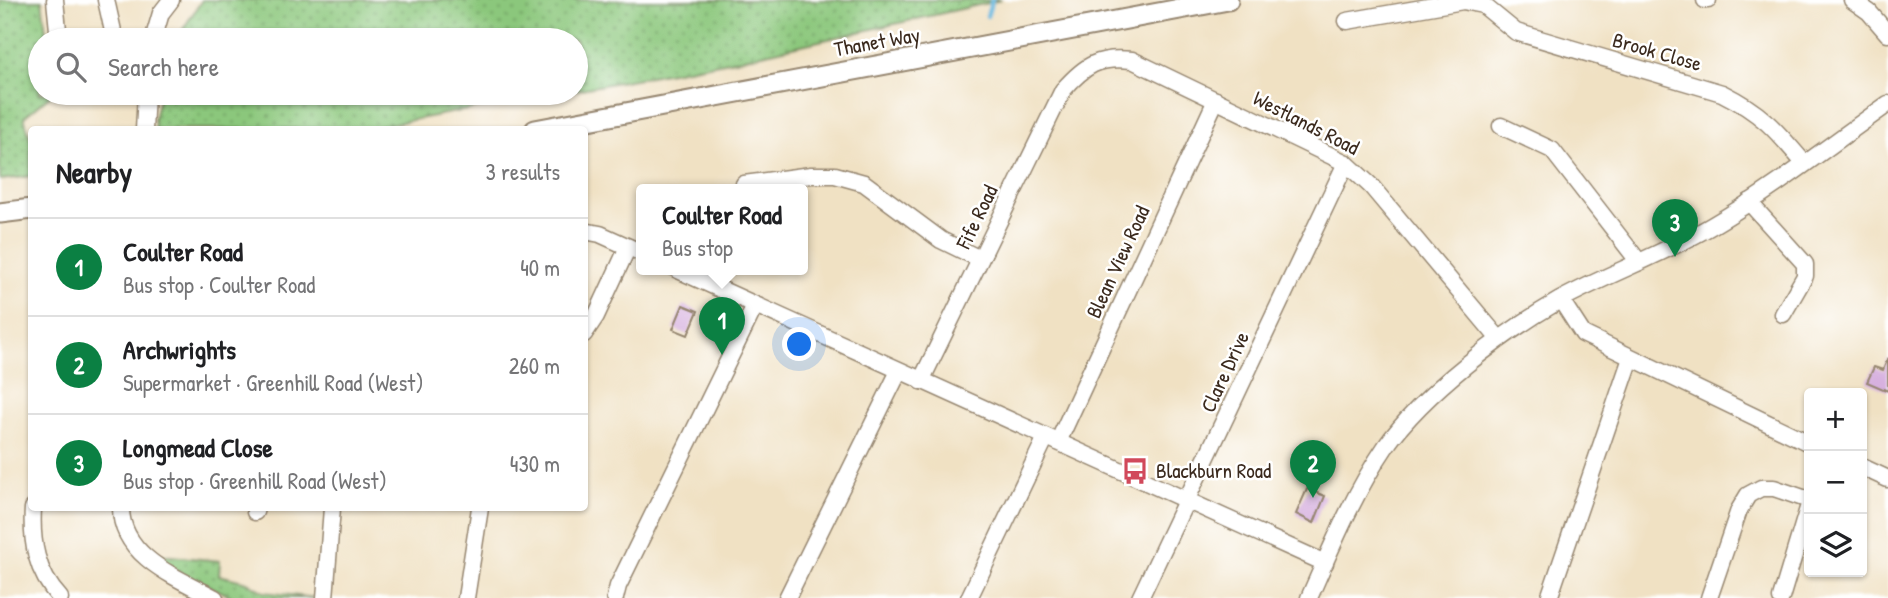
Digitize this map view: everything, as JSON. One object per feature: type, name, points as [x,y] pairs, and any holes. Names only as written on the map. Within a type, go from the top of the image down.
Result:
[{"type":"main road","name":"Thanet Way","points":[[556,126],[1228,0]]},
{"type":"main road","points":[[0,213],[28,210]]},
{"type":"street","points":[[55,0],[58,28]]},
{"type":"street","points":[[106,0],[112,28]]},
{"type":"street","points":[[157,28],[162,13],[172,0]]},
{"type":"street","points":[[1852,0],[1869,12],[1888,34]]},
{"type":"street","name":"Brook Close","points":[[1347,19],[1463,1],[1485,2],[1516,32],[1722,93],[1752,108],[1773,127],[1804,163]]},
{"type":"street","name":"Westlands Road","points":[[1075,76],[1093,62],[1115,58],[1132,61],[1346,163],[1371,186],[1499,339]]},
{"type":"street","name":"Fife Road","points":[[921,381],[1063,90],[1075,76]]},
{"type":"street","name":"Blean View Road","points":[[969,598],[1052,440],[1216,100]]},
{"type":"street","points":[[1309,598],[1356,495],[1386,446],[1425,401],[1499,339],[1561,300],[1692,237],[1749,202],[1888,104]]},
{"type":"street","points":[[144,126],[145,105]]},
{"type":"street","points":[[1502,125],[1525,131],[1552,150],[1639,262]]},
{"type":"street","name":"Clare Drive","points":[[1140,598],[1346,163]]},
{"type":"street","points":[[758,184],[811,174],[835,174],[864,183],[941,240],[980,259]]},
{"type":"street","points":[[1749,202],[1805,264],[1805,276],[1783,314]]},
{"type":"street","points":[[588,232],[600,234],[635,250],[588,328]]},
{"type":"street","points":[[689,275],[1325,563]]},
{"type":"street","points":[[1561,300],[1583,334],[1804,441]]},
{"type":"street","points":[[615,598],[618,586],[755,306]]},
{"type":"street","points":[[1549,598],[1631,358]]},
{"type":"street","points":[[787,598],[899,371]]},
{"type":"street","points":[[1867,469],[1888,479]]},
{"type":"street","points":[[1709,598],[1740,510],[1748,495],[1761,488],[1774,488],[1804,500]]},
{"type":"street","points":[[33,511],[32,529],[37,561],[49,586],[60,598]]},
{"type":"street","points":[[121,511],[129,541],[159,568],[215,598]]},
{"type":"street","points":[[325,598],[332,511]]},
{"type":"street","points":[[466,598],[480,511]]},
{"type":"street","points":[[1781,598],[1806,514]]},
{"type":"green space","points":[[0,0],[42,0],[46,28],[28,28],[28,105],[38,105],[24,117],[28,131],[28,176],[0,180]]},
{"type":"green space","points":[[202,0],[1001,0],[740,59],[588,88],[588,28],[184,28]]},
{"type":"green space","points":[[157,105],[494,105],[380,126],[155,126]]},
{"type":"green space","points":[[150,554],[220,561],[219,575],[247,582],[264,592],[315,598],[235,598],[159,563]]},
{"type":"building","points":[[683,305],[698,311],[688,335],[673,329]]},
{"type":"building","points":[[1888,358],[1888,391],[1867,382],[1874,367],[1883,370]]},
{"type":"building","points":[[1307,489],[1325,496],[1314,523],[1296,514]]},
{"type":"waterway","points":[[987,16],[992,0]]},
{"type":"place","name":"Longmead Close","points":[[1675,257]]},
{"type":"place","name":"Coulter Road","points":[[722,355]]},
{"type":"place","name":"Blackburn Road","points":[[1135,471]]},
{"type":"place","name":"Archwrights","points":[[1313,498]]}]
